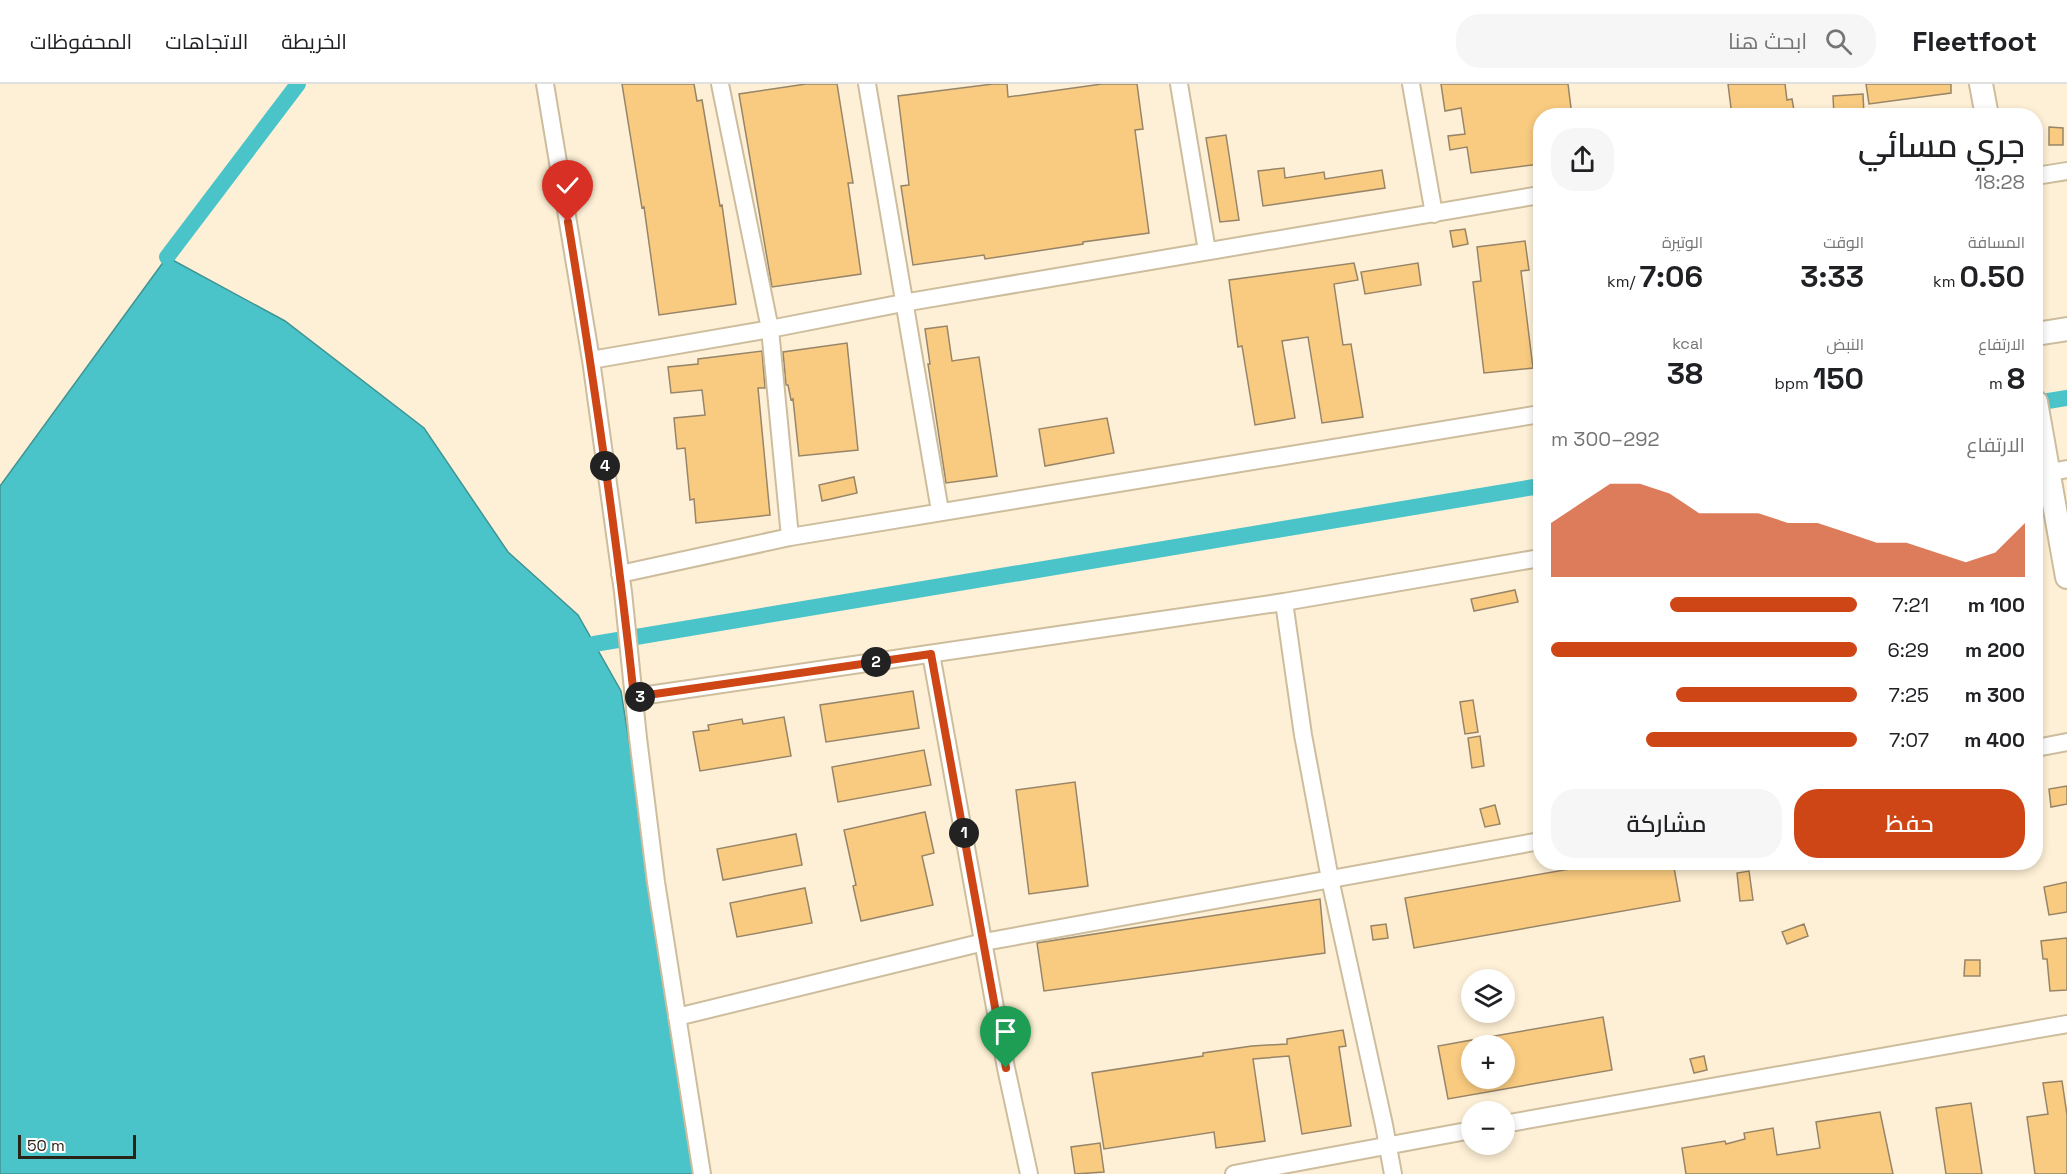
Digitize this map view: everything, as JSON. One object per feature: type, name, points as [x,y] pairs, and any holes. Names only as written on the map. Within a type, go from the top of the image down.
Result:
[{"type":"street","points":[[545,84],[591,360],[620,574],[656,882],[702,1174]]},
{"type":"street","points":[[720,84],[770,329],[790,537]]},
{"type":"street","points":[[867,84],[939,511]]},
{"type":"street","points":[[1179,84],[1207,252]]},
{"type":"street","points":[[1411,84],[1434,214]]},
{"type":"street","points":[[1981,84],[1986,108]]},
{"type":"street","points":[[2043,175],[2067,171]]},
{"type":"street","points":[[591,360],[903,303],[1533,196]]},
{"type":"street","points":[[2043,333],[2067,329]]},
{"type":"street","points":[[620,574],[790,537],[939,511],[1533,415]]},
{"type":"street","points":[[2043,441],[2067,578]]},
{"type":"street","points":[[634,697],[1284,602],[1533,559]]},
{"type":"street","points":[[1284,602],[1299,717],[1330,879],[1389,1145],[1393,1174]]},
{"type":"street","points":[[931,654],[1006,1068],[1029,1174]]},
{"type":"street","points":[[2043,747],[2067,742]]},
{"type":"street","points":[[677,1017],[984,942],[1533,842]]},
{"type":"street","points":[[1515,1122],[2067,1024]]},
{"type":"street","points":[[1234,1174],[1461,1132]]},
{"type":"water","points":[[167,257],[285,321],[424,428],[508,552],[578,615],[621,691],[697,1174],[0,1174],[0,486]]},
{"type":"building","points":[[622,84],[694,84],[697,101],[702,100],[720,206],[722,205],[736,304],[659,315],[644,207],[642,208]]},
{"type":"building","points":[[806,84],[837,84],[853,183],[848,183],[861,274],[772,287],[739,94]]},
{"type":"building","points":[[1007,84],[1008,97],[1102,84],[1137,84],[1143,129],[1135,130],[1149,233],[985,259],[984,255],[913,265],[901,186],[909,185],[898,96]]},
{"type":"building","points":[[1441,84],[1568,84],[1571,108],[1533,108],[1533,165],[1471,173],[1467,147],[1450,150],[1448,136],[1465,134],[1461,108],[1445,111]]},
{"type":"building","points":[[1728,84],[1785,84],[1787,100],[1792,99],[1794,108],[1731,108]]},
{"type":"building","points":[[1866,84],[1951,84],[1951,93],[1869,104]]},
{"type":"building","points":[[1863,94],[1864,108],[1834,108],[1833,96]]},
{"type":"building","points":[[2049,127],[2063,128],[2063,145],[2049,145]]},
{"type":"building","points":[[1226,135],[1239,220],[1220,222],[1206,138]]},
{"type":"building","points":[[1284,168],[1285,178],[1324,172],[1325,179],[1382,170],[1385,188],[1263,206],[1258,171]]},
{"type":"building","points":[[1465,229],[1468,244],[1453,247],[1450,231]]},
{"type":"building","points":[[1525,241],[1529,270],[1521,271],[1533,368],[1484,373],[1473,282],[1481,281],[1477,247]]},
{"type":"building","points":[[1354,263],[1358,280],[1334,284],[1343,345],[1351,344],[1363,417],[1322,423],[1308,337],[1282,341],[1295,418],[1255,425],[1242,346],[1238,347],[1229,280]]},
{"type":"building","points":[[1418,263],[1421,285],[1365,294],[1361,272]]},
{"type":"building","points":[[947,326],[952,361],[979,357],[997,476],[946,483],[925,329]]},
{"type":"building","points":[[847,343],[858,450],[799,456],[793,399],[791,400],[788,385],[786,385],[783,352]]},
{"type":"building","points":[[762,351],[765,388],[758,388],[770,515],[696,523],[694,499],[690,500],[685,448],[677,449],[674,418],[705,415],[702,390],[671,393],[668,367],[698,364],[698,359]]},
{"type":"building","points":[[1107,418],[1114,453],[1045,466],[1039,429]]},
{"type":"building","points":[[854,477],[857,493],[822,501],[819,485]]},
{"type":"building","points":[[1515,590],[1518,602],[1474,611],[1471,599]]},
{"type":"building","points":[[913,691],[919,728],[826,742],[820,705]]},
{"type":"building","points":[[1473,700],[1478,732],[1465,734],[1460,702]]},
{"type":"building","points":[[784,717],[791,756],[700,771],[693,732],[709,730],[708,725],[742,719],[743,724]]},
{"type":"building","points":[[1480,736],[1484,766],[1472,768],[1468,738]]},
{"type":"building","points":[[924,750],[931,785],[838,802],[832,767]]},
{"type":"building","points":[[1075,782],[1088,886],[1029,894],[1016,790]]},
{"type":"building","points":[[2067,786],[2067,804],[2051,807],[2049,789]]},
{"type":"building","points":[[1495,805],[1500,824],[1485,827],[1480,809]]},
{"type":"building","points":[[925,812],[934,853],[922,856],[933,905],[861,921],[844,830]]},
{"type":"building","points":[[796,834],[802,865],[723,880],[717,849]]},
{"type":"building","points":[[1564,870],[1674,870],[1680,901],[1414,948],[1405,898]]},
{"type":"building","points":[[1749,871],[1753,900],[1740,901],[1737,873]]},
{"type":"building","points":[[2067,882],[2067,912],[2049,915],[2044,887]]},
{"type":"building","points":[[805,888],[812,923],[737,937],[730,903]]},
{"type":"building","points":[[1320,899],[1325,953],[1044,991],[1037,943]]},
{"type":"building","points":[[1386,924],[1388,938],[1373,940],[1371,926]]},
{"type":"building","points":[[1804,924],[1808,936],[1787,944],[1782,932]]},
{"type":"building","points":[[2067,938],[2067,990],[2050,991],[2047,959],[2043,959],[2041,941]]},
{"type":"building","points":[[1965,960],[1980,960],[1980,976],[1964,976]]},
{"type":"building","points":[[1603,1017],[1612,1070],[1515,1087],[1515,1035],[1500,1035]]},
{"type":"building","points":[[1343,1030],[1346,1046],[1339,1047],[1351,1126],[1302,1134],[1289,1056],[1253,1059],[1265,1141],[1216,1148],[1214,1132],[1104,1149],[1092,1073],[1203,1056],[1203,1053],[1287,1044],[1287,1039]]},
{"type":"building","points":[[1461,1042],[1461,1089],[1505,1089],[1448,1099],[1438,1046]]},
{"type":"building","points":[[1704,1056],[1707,1070],[1694,1073],[1690,1059]]},
{"type":"building","points":[[2062,1081],[2067,1115],[2067,1174],[2035,1174],[2027,1117],[2048,1114],[2043,1083]]},
{"type":"building","points":[[1971,1103],[1982,1174],[1946,1174],[1936,1108]]},
{"type":"building","points":[[1880,1112],[1893,1174],[1686,1174],[1682,1148],[1725,1141],[1726,1144],[1745,1139],[1744,1133],[1773,1128],[1777,1155],[1820,1148],[1816,1122]]},
{"type":"building","points":[[1100,1143],[1104,1172],[1075,1174],[1071,1147]]},
{"type":"waterway","points":[[167,257],[298,84]]},
{"type":"waterway","points":[[2043,402],[2067,398]]},
{"type":"waterway","points":[[594,644],[1533,487]]},
{"type":"route","points":[[568,222],[591,360],[623,592],[634,697],[931,654],[1006,1068]]}]
